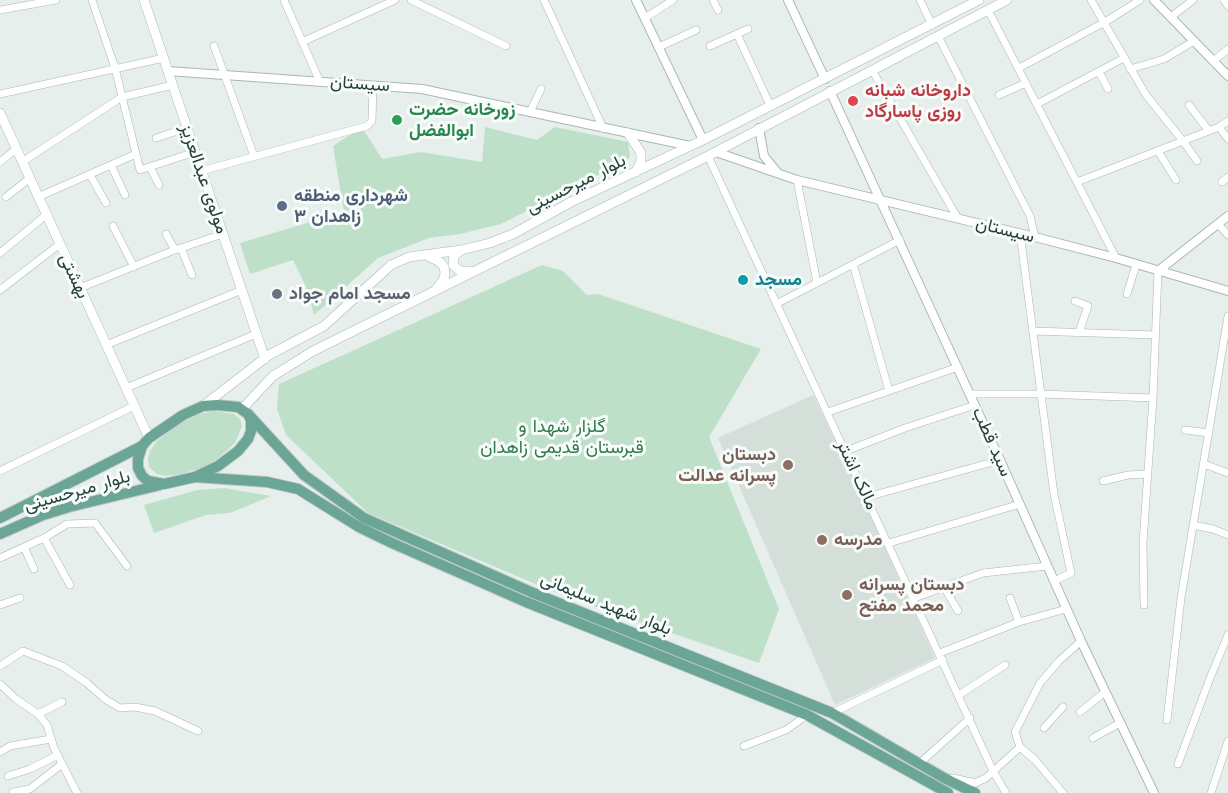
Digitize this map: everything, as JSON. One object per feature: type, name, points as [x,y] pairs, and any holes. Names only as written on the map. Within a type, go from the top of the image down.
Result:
[{"type":"main road","name":"مولوی عبدالعزیز","points":[[144,0],[265,359]]},
{"type":"main road","name":"بلوار میرحسینی","points":[[0,518],[145,442],[174,420],[203,406],[265,359],[324,326],[391,265],[409,257],[461,250],[490,243],[513,234],[571,202],[703,140],[979,0]]},
{"type":"main road","name":"بلوار میرحسینی","points":[[245,411],[273,376],[313,351],[712,154],[1007,0]]},
{"type":"main road","points":[[900,41],[905,53]]},
{"type":"main road","name":"بهشتی","points":[[0,113],[134,406],[145,442]]},
{"type":"main road","points":[[628,133],[640,153],[641,161],[636,172]]},
{"type":"main road","points":[[461,250],[454,256],[453,265],[460,271],[473,272]]},
{"type":"main road","points":[[423,254],[434,258],[444,267],[444,279],[435,290]]},
{"type":"main road","points":[[195,477],[218,466],[244,445],[251,431],[251,420],[245,411],[226,405],[203,406]]},
{"type":"main road","name":"بلوار شهید سلیمانی","points":[[245,411],[304,475],[364,518],[531,592],[832,713],[975,793]]},
{"type":"main road","points":[[145,442],[138,459],[139,472],[148,481],[164,484]]},
{"type":"main road","name":"بلوار میرحسینی","points":[[0,534],[27,521],[69,507],[195,477]]},
{"type":"main road","name":"بلوار شهید سلیمانی","points":[[195,477],[267,482],[298,489],[359,527],[392,543],[526,602],[807,715],[948,793]]},
{"type":"street","points":[[0,10],[56,0]]},
{"type":"street","points":[[92,0],[115,68],[140,170],[195,152]]},
{"type":"street","points":[[284,0],[320,82]]},
{"type":"street","points":[[302,42],[394,0]]},
{"type":"street","points":[[411,0],[506,45]]},
{"type":"street","points":[[544,0],[603,128]]},
{"type":"street","points":[[636,0],[703,140]]},
{"type":"street","points":[[645,18],[673,0]]},
{"type":"street","points":[[713,0],[718,10]]},
{"type":"street","points":[[788,0],[825,79]]},
{"type":"street","points":[[920,0],[932,25]]},
{"type":"street","points":[[1091,0],[1146,95],[1184,141],[1197,161]]},
{"type":"street","points":[[1019,68],[1105,22],[1140,0]]},
{"type":"street","points":[[1154,0],[1228,76]]},
{"type":"street","points":[[1171,17],[1193,0]]},
{"type":"street","points":[[1224,0],[1228,6]]},
{"type":"street","points":[[988,9],[1116,258]]},
{"type":"street","points":[[710,46],[748,29]]},
{"type":"street","points":[[659,47],[696,30]]},
{"type":"street","points":[[737,34],[770,105]]},
{"type":"street","points":[[938,36],[1030,216],[1035,237]]},
{"type":"street","points":[[1130,69],[1164,59],[1194,41]]},
{"type":"street","points":[[214,46],[254,156]]},
{"type":"street","points":[[1213,61],[1228,49]]},
{"type":"street","points":[[0,94],[164,58]]},
{"type":"street","points":[[1037,104],[1124,58]]},
{"type":"street","points":[[872,70],[957,218]]},
{"type":"street","name":"سیستان","points":[[168,71],[422,89],[690,146]]},
{"type":"street","points":[[1099,72],[1108,89]]},
{"type":"street","points":[[999,95],[1026,84]]},
{"type":"street","points":[[22,162],[122,97],[173,85]]},
{"type":"street","points":[[201,171],[367,126],[372,121],[373,85]]},
{"type":"street","points":[[530,112],[541,89]]},
{"type":"street","name":"سید قطب","points":[[830,91],[958,367],[1066,609],[1154,793]]},
{"type":"street","points":[[1189,105],[1209,131]]},
{"type":"street","points":[[1077,182],[1228,122]]},
{"type":"street","points":[[1219,127],[1228,139]]},
{"type":"street","points":[[156,138],[187,128]]},
{"type":"street","points":[[759,128],[764,156],[780,174]]},
{"type":"street","points":[[0,162],[16,149]]},
{"type":"street","points":[[1158,151],[1176,180]]},
{"type":"street","points":[[38,197],[136,154]]},
{"type":"street","name":"سیستان","points":[[712,154],[797,180],[1020,233],[1228,291]]},
{"type":"street","name":"مالک اشتر","points":[[712,154],[993,771],[1006,793]]},
{"type":"street","points":[[111,165],[126,195]]},
{"type":"street","points":[[150,167],[159,185]]},
{"type":"street","points":[[90,175],[106,203]]},
{"type":"street","points":[[6,197],[30,178]]},
{"type":"street","points":[[797,180],[817,283]]},
{"type":"street","points":[[0,253],[46,215]]},
{"type":"street","points":[[1143,605],[1143,543],[1153,398],[1158,271],[1228,216]]},
{"type":"street","points":[[1218,224],[1228,235]]},
{"type":"street","points":[[113,226],[134,267]]},
{"type":"street","points":[[1020,233],[1054,494],[1071,573],[1054,581]]},
{"type":"street","points":[[166,234],[178,249],[192,276]]},
{"type":"street","points":[[80,288],[178,249],[223,234]]},
{"type":"street","points":[[778,303],[900,240]]},
{"type":"street","points":[[0,290],[60,244]]},
{"type":"street","points":[[853,264],[889,391]]},
{"type":"street","points":[[1127,294],[1136,265]]},
{"type":"street","points":[[106,345],[242,290]]},
{"type":"street","points":[[1075,301],[1088,306],[1079,332]]},
{"type":"street","points":[[1167,720],[1181,598],[1226,341],[1228,316]]},
{"type":"street","points":[[1033,331],[1155,335]]},
{"type":"street","points":[[126,388],[256,334]]},
{"type":"street","points":[[828,412],[958,367]]},
{"type":"street","points":[[970,394],[1153,398]]},
{"type":"street","points":[[846,451],[904,428],[975,405]]},
{"type":"street","points":[[0,471],[134,406]]},
{"type":"street","points":[[1185,430],[1209,433]]},
{"type":"street","points":[[867,497],[1000,460]]},
{"type":"street","points":[[1204,464],[1228,473]]},
{"type":"street","points":[[1103,481],[1128,475],[1147,474]]},
{"type":"street","points":[[889,543],[1020,504]]},
{"type":"street","points":[[0,558],[44,538],[67,524],[95,523],[127,566]]},
{"type":"street","points":[[1193,525],[1228,535]]},
{"type":"street","points":[[44,538],[70,585]]},
{"type":"street","points":[[24,547],[34,569]]},
{"type":"street","points":[[914,598],[982,573],[1047,566]]},
{"type":"street","points":[[945,587],[958,611]]},
{"type":"street","points":[[0,606],[20,598]]},
{"type":"street","points":[[1010,598],[1019,622]]},
{"type":"street","points":[[832,713],[941,657],[1019,622],[1066,609]]},
{"type":"street","points":[[1178,764],[1228,634]]},
{"type":"street","points":[[1064,793],[1036,761],[1020,747],[1015,732],[1040,683],[1081,641]]},
{"type":"street","points":[[0,666],[23,651],[62,666],[120,708],[135,707],[154,711],[198,731]]},
{"type":"street","points":[[959,695],[1005,664]]},
{"type":"street","points":[[0,684],[16,699],[39,714],[47,725],[58,755],[77,793]]},
{"type":"street","points":[[1080,712],[1105,692]]},
{"type":"street","points":[[39,714],[62,702]]},
{"type":"street","points":[[1044,728],[1063,707]]},
{"type":"street","points":[[744,746],[786,730],[807,715]]},
{"type":"street","points":[[920,763],[970,718]]},
{"type":"street","points":[[1093,738],[1120,723]]},
{"type":"street","points":[[0,752],[10,746],[51,739]]},
{"type":"street","points":[[1211,793],[1227,744]]},
{"type":"street","points":[[936,773],[975,783],[986,778],[1020,747]]},
{"type":"street","points":[[8,776],[30,769],[58,755]]},
{"type":"street","points":[[13,792],[30,789],[62,764]]},
{"type":"shaded area","points":[[813,395],[935,658],[835,705],[718,438]]},
{"type":"green space","points":[[362,127],[382,159],[421,152],[482,162],[485,127],[537,140],[555,127],[628,142],[630,156],[628,160],[501,224],[460,234],[429,238],[378,258],[314,315],[308,291],[293,260],[250,274],[240,243],[344,212],[333,146]]},
{"type":"green space","name":"گلزار شهدا و قبرستان قدیمی زاهدان","points":[[542,265],[563,271],[587,295],[598,294],[761,349],[709,437],[779,609],[759,663],[564,596],[368,513],[286,435],[277,409],[279,384]]},
{"type":"green space","points":[[214,411],[234,414],[240,419],[242,426],[235,443],[216,460],[201,468],[166,476],[157,474],[149,467],[150,451],[156,442],[176,425],[200,414]]},
{"type":"green space","points":[[224,488],[271,496],[230,513],[206,515],[154,533],[144,505],[197,490]]},
{"type":"place","name":"داروخانه شبانه روزی پاسارگاد","points":[[853,101]]},
{"type":"place","name":"زورخانه حضرت ابوالفضل","points":[[397,120]]},
{"type":"place","name":"شهرداری منطقه ۳ زاهدان","points":[[282,206]]},
{"type":"place","name":"مسجد","points":[[743,280]]},
{"type":"place","name":"مسجد امام جواد","points":[[277,294]]},
{"type":"place","name":"دبستان پسرانه عدالت","points":[[788,465]]},
{"type":"place","name":"مدرسه","points":[[822,540]]},
{"type":"place","name":"دبستان پسرانه محمد مفتح","points":[[847,595]]}]
